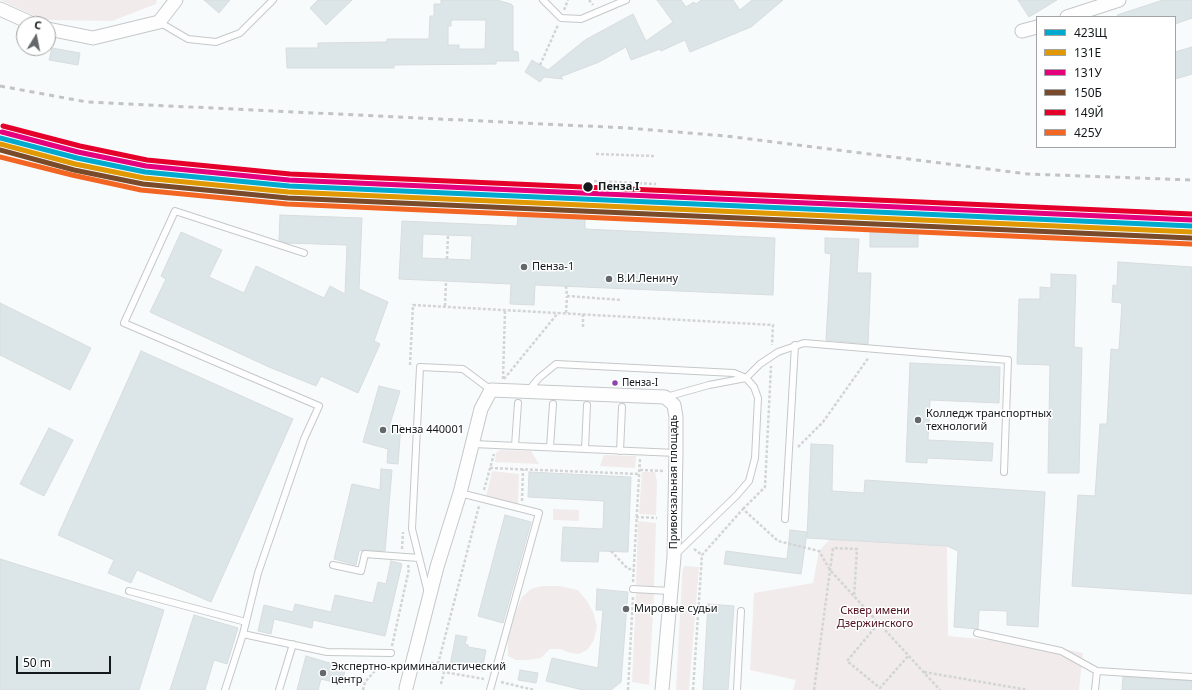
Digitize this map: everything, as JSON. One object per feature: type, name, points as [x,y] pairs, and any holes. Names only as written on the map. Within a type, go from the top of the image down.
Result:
[{"type":"street","points":[[56,31],[93,38],[159,22],[176,0]]},
{"type":"street","points":[[1069,16],[1119,0]]},
{"type":"street","points":[[0,9],[16,16]]},
{"type":"street","points":[[1022,31],[1036,26]]},
{"type":"street","points":[[405,689],[437,567],[460,493],[481,409],[491,390],[665,397]]},
{"type":"street","name":"Привокзальная площадь","points":[[662,690],[674,556],[676,471],[675,411],[674,405],[665,397]]},
{"type":"lane","points":[[159,22],[188,39],[216,42],[240,33],[273,0]]},
{"type":"lane","points":[[543,0],[561,18],[581,19],[626,0]]},
{"type":"lane","points":[[225,690],[243,634],[263,558],[304,439],[319,406],[124,323],[175,211],[304,253]]},
{"type":"lane","points":[[665,397],[709,385],[746,378],[778,352],[804,343],[1008,360],[1004,472]]},
{"type":"lane","points":[[785,520],[795,345]]},
{"type":"lane","points":[[528,391],[538,378],[556,364],[734,373],[746,378],[754,387],[758,398],[756,458],[748,481],[737,495],[674,556]]},
{"type":"lane","points":[[429,599],[412,529],[420,366],[463,369],[491,390]]},
{"type":"lane","points":[[515,446],[518,403]]},
{"type":"lane","points":[[550,448],[553,404]]},
{"type":"lane","points":[[585,449],[587,405]]},
{"type":"lane","points":[[620,451],[622,407]]},
{"type":"lane","points":[[472,444],[676,453]]},
{"type":"lane","points":[[460,493],[521,509],[539,512],[490,690]]},
{"type":"lane","points":[[333,565],[361,572],[365,554],[419,558]]},
{"type":"lane","points":[[633,588],[670,591]]},
{"type":"lane","points":[[129,591],[246,622]]},
{"type":"lane","points":[[737,690],[741,611]]},
{"type":"lane","points":[[977,633],[1061,651],[1097,670],[1192,677]]},
{"type":"lane","points":[[243,634],[327,652],[391,653]]},
{"type":"lane","points":[[280,690],[293,644]]},
{"type":"lane","points":[[1095,690],[1097,670]]},
{"type":"path","points":[[540,65],[568,0]]},
{"type":"path","points":[[596,154],[654,156]]},
{"type":"path","points":[[594,181],[656,184]]},
{"type":"path","points":[[447,259],[448,236]]},
{"type":"path","points":[[445,306],[446,281]]},
{"type":"path","points":[[566,286],[566,313]]},
{"type":"path","points":[[567,296],[622,300]]},
{"type":"path","points":[[505,310],[502,381],[558,313]]},
{"type":"path","points":[[583,314],[583,326]]},
{"type":"path","points":[[789,456],[823,422],[876,349]]},
{"type":"path","points":[[432,663],[438,664],[494,454]]},
{"type":"path","points":[[628,690],[640,456]]},
{"type":"path","points":[[490,468],[639,474]]},
{"type":"path","points":[[521,509],[523,469]]},
{"type":"path","points":[[640,470],[676,471]]},
{"type":"path","points":[[694,690],[702,555],[743,509],[778,541],[819,552],[830,570],[854,598],[940,690]]},
{"type":"path","points":[[636,517],[657,518]]},
{"type":"path","points":[[694,548],[702,555]]},
{"type":"path","points":[[814,690],[833,548],[857,549],[854,598]]},
{"type":"path","points":[[611,551],[628,569],[634,569]]},
{"type":"path","points":[[878,624],[847,661],[879,689],[908,656]]},
{"type":"path","points":[[441,684],[444,672]]},
{"type":"path","points":[[923,672],[1012,689],[1028,690]]},
{"type":"green space","points":[[0,0],[157,0],[156,4],[112,21],[56,20],[56,16],[35,16]]},
{"type":"green space","points":[[500,450],[531,451],[539,464],[495,462],[496,453]]},
{"type":"green space","points":[[604,455],[636,456],[635,468],[600,466]]},
{"type":"green space","points":[[492,471],[519,474],[518,504],[486,497]]},
{"type":"green space","points":[[642,472],[655,472],[657,482],[656,515],[639,514]]},
{"type":"green space","points":[[553,509],[579,510],[579,521],[553,520]]},
{"type":"green space","points":[[638,521],[656,523],[654,587],[636,585]]},
{"type":"green space","name":"Сквер имени Дзержинского","points":[[830,539],[947,546],[948,636],[1045,645],[1083,653],[1079,690],[793,690],[796,680],[750,670],[754,593],[813,583],[819,551]]},
{"type":"green space","points":[[685,566],[699,567],[689,690],[676,690],[682,578],[683,568]]},
{"type":"green space","points":[[542,586],[560,586],[578,590],[587,601],[593,612],[597,626],[594,640],[587,650],[579,654],[560,649],[550,649],[541,658],[516,660],[508,656],[508,631],[522,597],[531,589]]},
{"type":"green space","points":[[636,593],[654,594],[649,685],[632,682]]},
{"type":"building","points":[[204,0],[230,0],[219,13]]},
{"type":"building","points":[[318,0],[352,0],[326,25],[310,8]]},
{"type":"building","points":[[441,0],[497,0],[511,4],[513,6],[513,51],[518,52],[519,61],[496,61],[496,64],[394,65],[394,68],[287,68],[286,48],[318,48],[318,43],[387,42],[387,39],[429,39],[430,16],[434,16],[434,4],[441,4]],"holes":[[[451,20],[486,20],[485,49],[459,49],[459,45],[448,45],[448,26],[451,26]]]},
{"type":"building","points":[[657,0],[681,0],[686,7],[694,2],[696,4],[701,0],[733,0],[740,10],[752,0],[783,0],[751,27],[690,52],[685,40],[661,51],[660,49],[631,60],[626,47],[599,62],[560,77],[563,79],[544,77],[540,82],[525,72],[532,60],[548,70],[585,40],[633,14],[646,41],[673,22]]},
{"type":"building","points":[[1018,0],[1057,0],[1029,17]]},
{"type":"building","points":[[1163,0],[1192,0],[1192,18],[1176,24],[1176,16],[1117,15]]},
{"type":"building","points":[[1192,47],[1192,74],[1176,79],[1176,52]]},
{"type":"building","points":[[56,49],[80,53],[78,65],[49,60],[50,56],[56,56]]},
{"type":"building","points":[[280,215],[362,218],[359,289],[388,302],[374,341],[380,344],[358,393],[321,376],[316,386],[269,367],[150,312],[166,279],[161,276],[181,232],[222,250],[209,277],[244,293],[256,266],[324,298],[330,286],[345,294],[347,245],[286,243],[279,240]]},
{"type":"building","points":[[518,216],[585,219],[585,229],[775,238],[773,295],[535,285],[534,305],[510,304],[511,284],[399,279],[402,221],[517,226]],"holes":[[[423,234],[472,236],[471,260],[422,258]]]},
{"type":"building","points":[[870,232],[918,233],[918,247],[870,247]]},
{"type":"building","points":[[825,238],[859,239],[857,273],[871,273],[868,344],[826,340],[831,254],[825,253]]},
{"type":"building","points":[[1118,262],[1192,267],[1192,594],[1072,586],[1078,495],[1095,496],[1100,424],[1107,424],[1111,349],[1119,350],[1122,303],[1112,302],[1113,285],[1117,286]]},
{"type":"building","points":[[1051,274],[1076,275],[1074,347],[1082,348],[1079,473],[1048,473],[1050,365],[1017,364],[1019,299],[1040,299],[1040,287],[1051,288]]},
{"type":"building","points":[[0,303],[91,348],[70,390],[0,355]]},
{"type":"building","points":[[141,351],[293,419],[211,602],[137,570],[131,583],[108,573],[114,560],[58,535]]},
{"type":"building","points":[[910,363],[1000,367],[999,403],[930,400],[928,440],[993,443],[992,461],[927,458],[927,463],[906,462]]},
{"type":"building","points":[[379,386],[400,391],[390,424],[401,425],[398,464],[387,463],[388,449],[363,442]]},
{"type":"building","points":[[49,428],[73,440],[44,496],[20,484]]},
{"type":"building","points":[[811,444],[833,445],[832,491],[864,493],[865,480],[1045,492],[1038,627],[1007,625],[1007,611],[979,610],[978,629],[954,627],[958,551],[947,546],[807,538]]},
{"type":"building","points":[[381,469],[392,470],[385,551],[359,551],[356,565],[334,559],[352,484],[380,490]]},
{"type":"building","points":[[529,472],[631,477],[628,552],[599,551],[598,562],[561,561],[563,527],[603,529],[604,501],[528,497]]},
{"type":"building","points":[[505,515],[531,522],[503,623],[478,616]]},
{"type":"building","points":[[790,530],[807,532],[801,574],[724,564],[726,551],[787,559]]},
{"type":"building","points":[[0,559],[164,610],[139,690],[0,690]]},
{"type":"building","points":[[391,561],[402,564],[385,636],[313,620],[312,628],[274,619],[271,634],[258,631],[264,605],[293,612],[295,604],[331,612],[335,595],[373,603],[378,582],[386,584]]},
{"type":"building","points":[[597,589],[628,592],[621,682],[611,690],[583,690],[546,681],[552,658],[598,668],[603,610],[596,610]]},
{"type":"building","points":[[708,604],[734,606],[728,690],[703,690]]},
{"type":"building","points":[[194,615],[238,628],[227,664],[214,660],[205,690],[170,690]]},
{"type":"building","points":[[456,635],[467,637],[465,644],[468,645],[468,647],[486,650],[482,671],[450,665]]},
{"type":"building","name":"Экспертно-криминалистический центр","points":[[306,656],[346,668],[341,684],[321,679],[318,690],[297,690]]},
{"type":"building","points":[[520,670],[538,673],[536,683],[518,680]]},
{"type":"building","points":[[1123,677],[1192,681],[1192,690],[1122,690]]},
{"type":"railway","points":[[0,86],[87,102],[627,128],[726,136],[1028,174],[1192,180]]},
{"type":"transit line","name":"149Й","points":[[3,126],[80,146],[147,160],[290,174],[1192,214]]},
{"type":"transit line","name":"131У","points":[[2,132],[78,152],[146,166],[289,180],[1192,220]]},
{"type":"transit line","name":"423Щ","points":[[0,138],[77,158],[145,172],[289,186],[1192,226]]},
{"type":"transit line","name":"131Е","points":[[0,144],[75,164],[144,178],[288,192],[1192,232]]},
{"type":"transit line","name":"150Б","points":[[0,150],[74,170],[143,184],[288,198],[1191,238]]},
{"type":"transit line","name":"425У","points":[[0,157],[141,190],[287,204],[1191,244]]},
{"type":"place","name":"Пенза I","points":[[588,187]]},
{"type":"place","name":"Пенза-1","points":[[524,267]]},
{"type":"place","name":"В.И.Ленину","points":[[609,279]]},
{"type":"place","name":"Пенза-I","points":[[615,383]]},
{"type":"place","name":"Колледж транспортных технологий","points":[[918,420]]},
{"type":"place","name":"Пенза 440001","points":[[383,430]]},
{"type":"place","name":"Мировые судьи","points":[[626,609]]},
{"type":"place","name":"Экспертно-криминалистический центр","points":[[323,673]]}]
